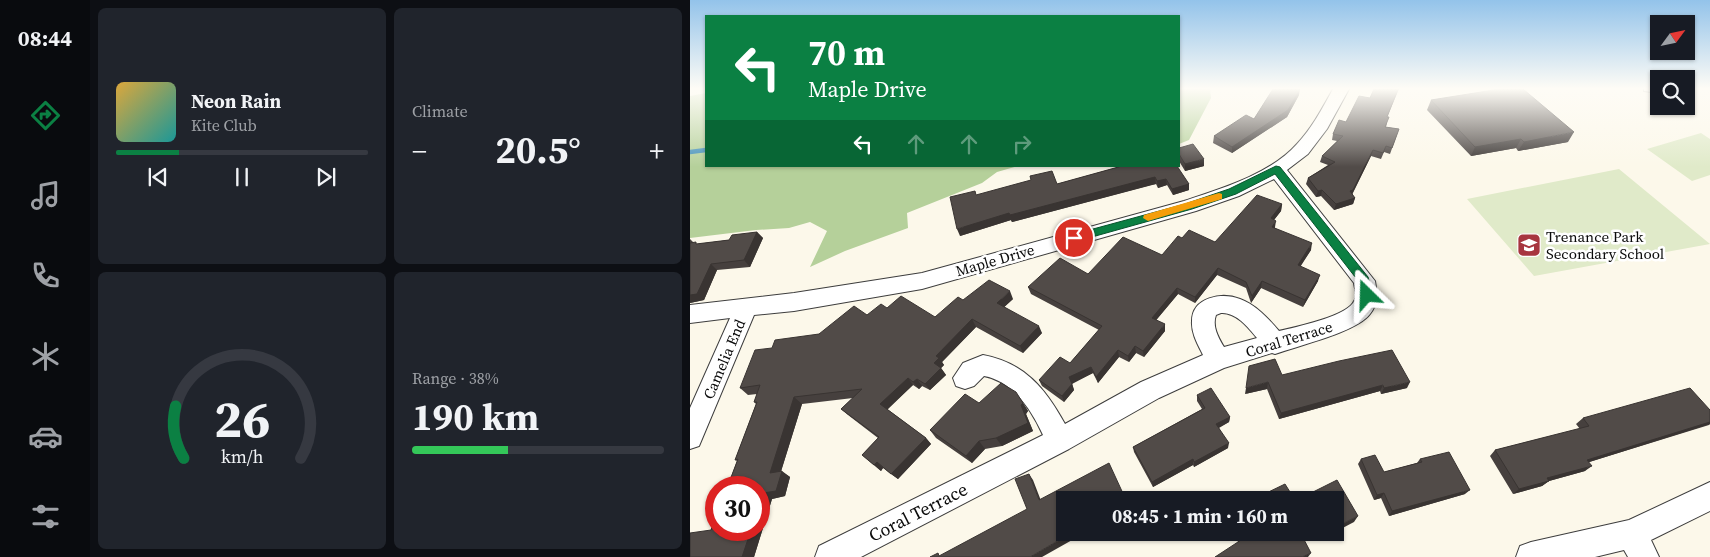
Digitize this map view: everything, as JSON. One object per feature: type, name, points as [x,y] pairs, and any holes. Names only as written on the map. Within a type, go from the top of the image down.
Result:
[{"type":"street","name":"Maple Drive","points":[[690,314],[794,302],[922,280],[1188,206],[1232,192],[1276,169],[1302,150],[1321,126],[1327,115]]},
{"type":"street","name":"Coral Terrace","points":[[830,557],[1060,440],[1150,390],[1218,359],[1276,344],[1338,324],[1362,309],[1367,295],[1364,280],[1276,169]]},
{"type":"street","points":[[1218,359],[1207,340],[1203,328],[1206,312],[1212,306],[1218,304],[1226,303],[1243,311],[1276,344]]},
{"type":"street","name":"Camelia End","points":[[690,437],[746,308]]},
{"type":"street","points":[[965,378],[972,370],[983,365],[990,366],[1004,373],[1032,395],[1041,405],[1060,440]]},
{"type":"street","points":[[1531,557],[1638,545],[1710,496]]},
{"type":"green space","points":[[690,115],[705,115],[705,167],[1014,167],[997,172],[982,183],[907,213],[908,228],[845,251],[810,267],[827,231],[810,222],[789,228],[690,238]]},
{"type":"green space","points":[[1180,115],[1202,115],[1189,140],[1180,144]]},
{"type":"green space","points":[[1701,133],[1710,139],[1710,175],[1692,181],[1647,149]]},
{"type":"green space","points":[[1619,169],[1710,244],[1534,276],[1467,199]]},
{"type":"building","points":[[1246,115],[1254,119],[1257,115],[1280,115],[1232,147],[1214,136]]},
{"type":"building","points":[[1350,115],[1388,115],[1387,117],[1389,117],[1385,127],[1399,129],[1392,148],[1386,146],[1383,153],[1373,150],[1353,190],[1350,191],[1355,198],[1336,204],[1322,190],[1318,191],[1308,178],[1335,162],[1322,156],[1343,136],[1333,134],[1339,120],[1346,122]]},
{"type":"building","points":[[1445,115],[1554,115],[1574,132],[1524,142],[1521,139],[1475,147]]},
{"type":"building","points":[[1193,144],[1204,159],[1185,164],[1180,156],[1180,148]]},
{"type":"building","points":[[1118,167],[1178,167],[1189,184],[1172,189],[1166,179],[1157,181],[1155,177],[1010,215],[1009,213],[957,229],[950,197],[975,191],[976,195],[1031,180],[1030,176],[1052,171],[1057,184]]},
{"type":"building","points":[[1257,195],[1282,204],[1271,218],[1276,221],[1272,227],[1312,243],[1298,265],[1320,275],[1305,300],[1262,281],[1252,296],[1246,282],[1218,268],[1195,297],[1177,288],[1152,318],[1165,324],[1143,351],[1135,346],[1128,356],[1118,350],[1096,377],[1091,367],[1069,377],[1072,384],[1062,396],[1039,380],[1060,357],[1070,363],[1102,326],[1028,287],[1060,258],[1088,274],[1123,237],[1162,255],[1178,236],[1182,238],[1189,230],[1215,242]]},
{"type":"building","points":[[757,232],[744,260],[711,264],[697,294],[690,295],[690,243],[729,240],[732,235]]},
{"type":"building","points":[[989,280],[1010,291],[997,303],[1039,326],[1020,346],[972,319],[936,356],[939,358],[934,363],[941,368],[925,384],[917,379],[913,382],[908,378],[880,404],[926,438],[891,474],[877,462],[874,465],[862,455],[879,437],[841,409],[862,389],[794,397],[770,473],[782,471],[776,491],[770,492],[770,476],[732,476],[738,459],[735,460],[757,402],[754,402],[760,385],[740,388],[755,350],[772,348],[775,340],[819,334],[854,306],[867,315],[881,304],[887,308],[901,296],[935,317],[958,297],[963,300]]},
{"type":"building","points":[[1392,350],[1410,382],[1384,388],[1383,385],[1281,413],[1268,382],[1246,388],[1249,366],[1275,359],[1282,375]]},
{"type":"building","points":[[1001,383],[1016,392],[1023,403],[1021,405],[1028,423],[996,438],[979,441],[966,456],[930,430],[965,394],[979,403]]},
{"type":"building","points":[[1211,388],[1230,417],[1216,424],[1229,443],[1194,462],[1193,459],[1152,482],[1133,447],[1205,408],[1197,395]]},
{"type":"building","points":[[1690,388],[1710,410],[1710,422],[1587,460],[1592,466],[1547,478],[1549,481],[1519,489],[1495,450],[1589,426],[1583,418]]},
{"type":"building","points":[[1449,452],[1470,490],[1392,511],[1384,493],[1377,495],[1361,459],[1375,455],[1384,472],[1422,462],[1420,459]]},
{"type":"building","points":[[1109,463],[1122,491],[1056,491]]},
{"type":"building","points":[[1029,474],[1039,500],[1056,491],[1056,541],[1058,541],[1030,557],[930,557],[938,553],[939,556],[1027,509],[1015,479]]},
{"type":"building","points":[[1337,480],[1343,491],[1315,491]]},
{"type":"building","points":[[1285,484],[1289,491],[1271,491]]},
{"type":"building","points":[[1344,492],[1358,516],[1344,523]]},
{"type":"building","points":[[705,531],[705,541],[747,541],[742,557],[690,557],[690,533]]},
{"type":"building","points":[[1239,541],[1305,541],[1311,553],[1302,557],[1215,557]]},
{"type":"waterway","points":[[690,152],[705,150]]},
{"type":"slow traffic","points":[[1148,218],[1219,196]]},
{"type":"place","name":"Trenance Park Secondary School","points":[[1529,245]]},
{"type":"route","points":[[1074,238],[1232,192],[1270,174],[1276,169],[1364,280],[1367,295]]}]
